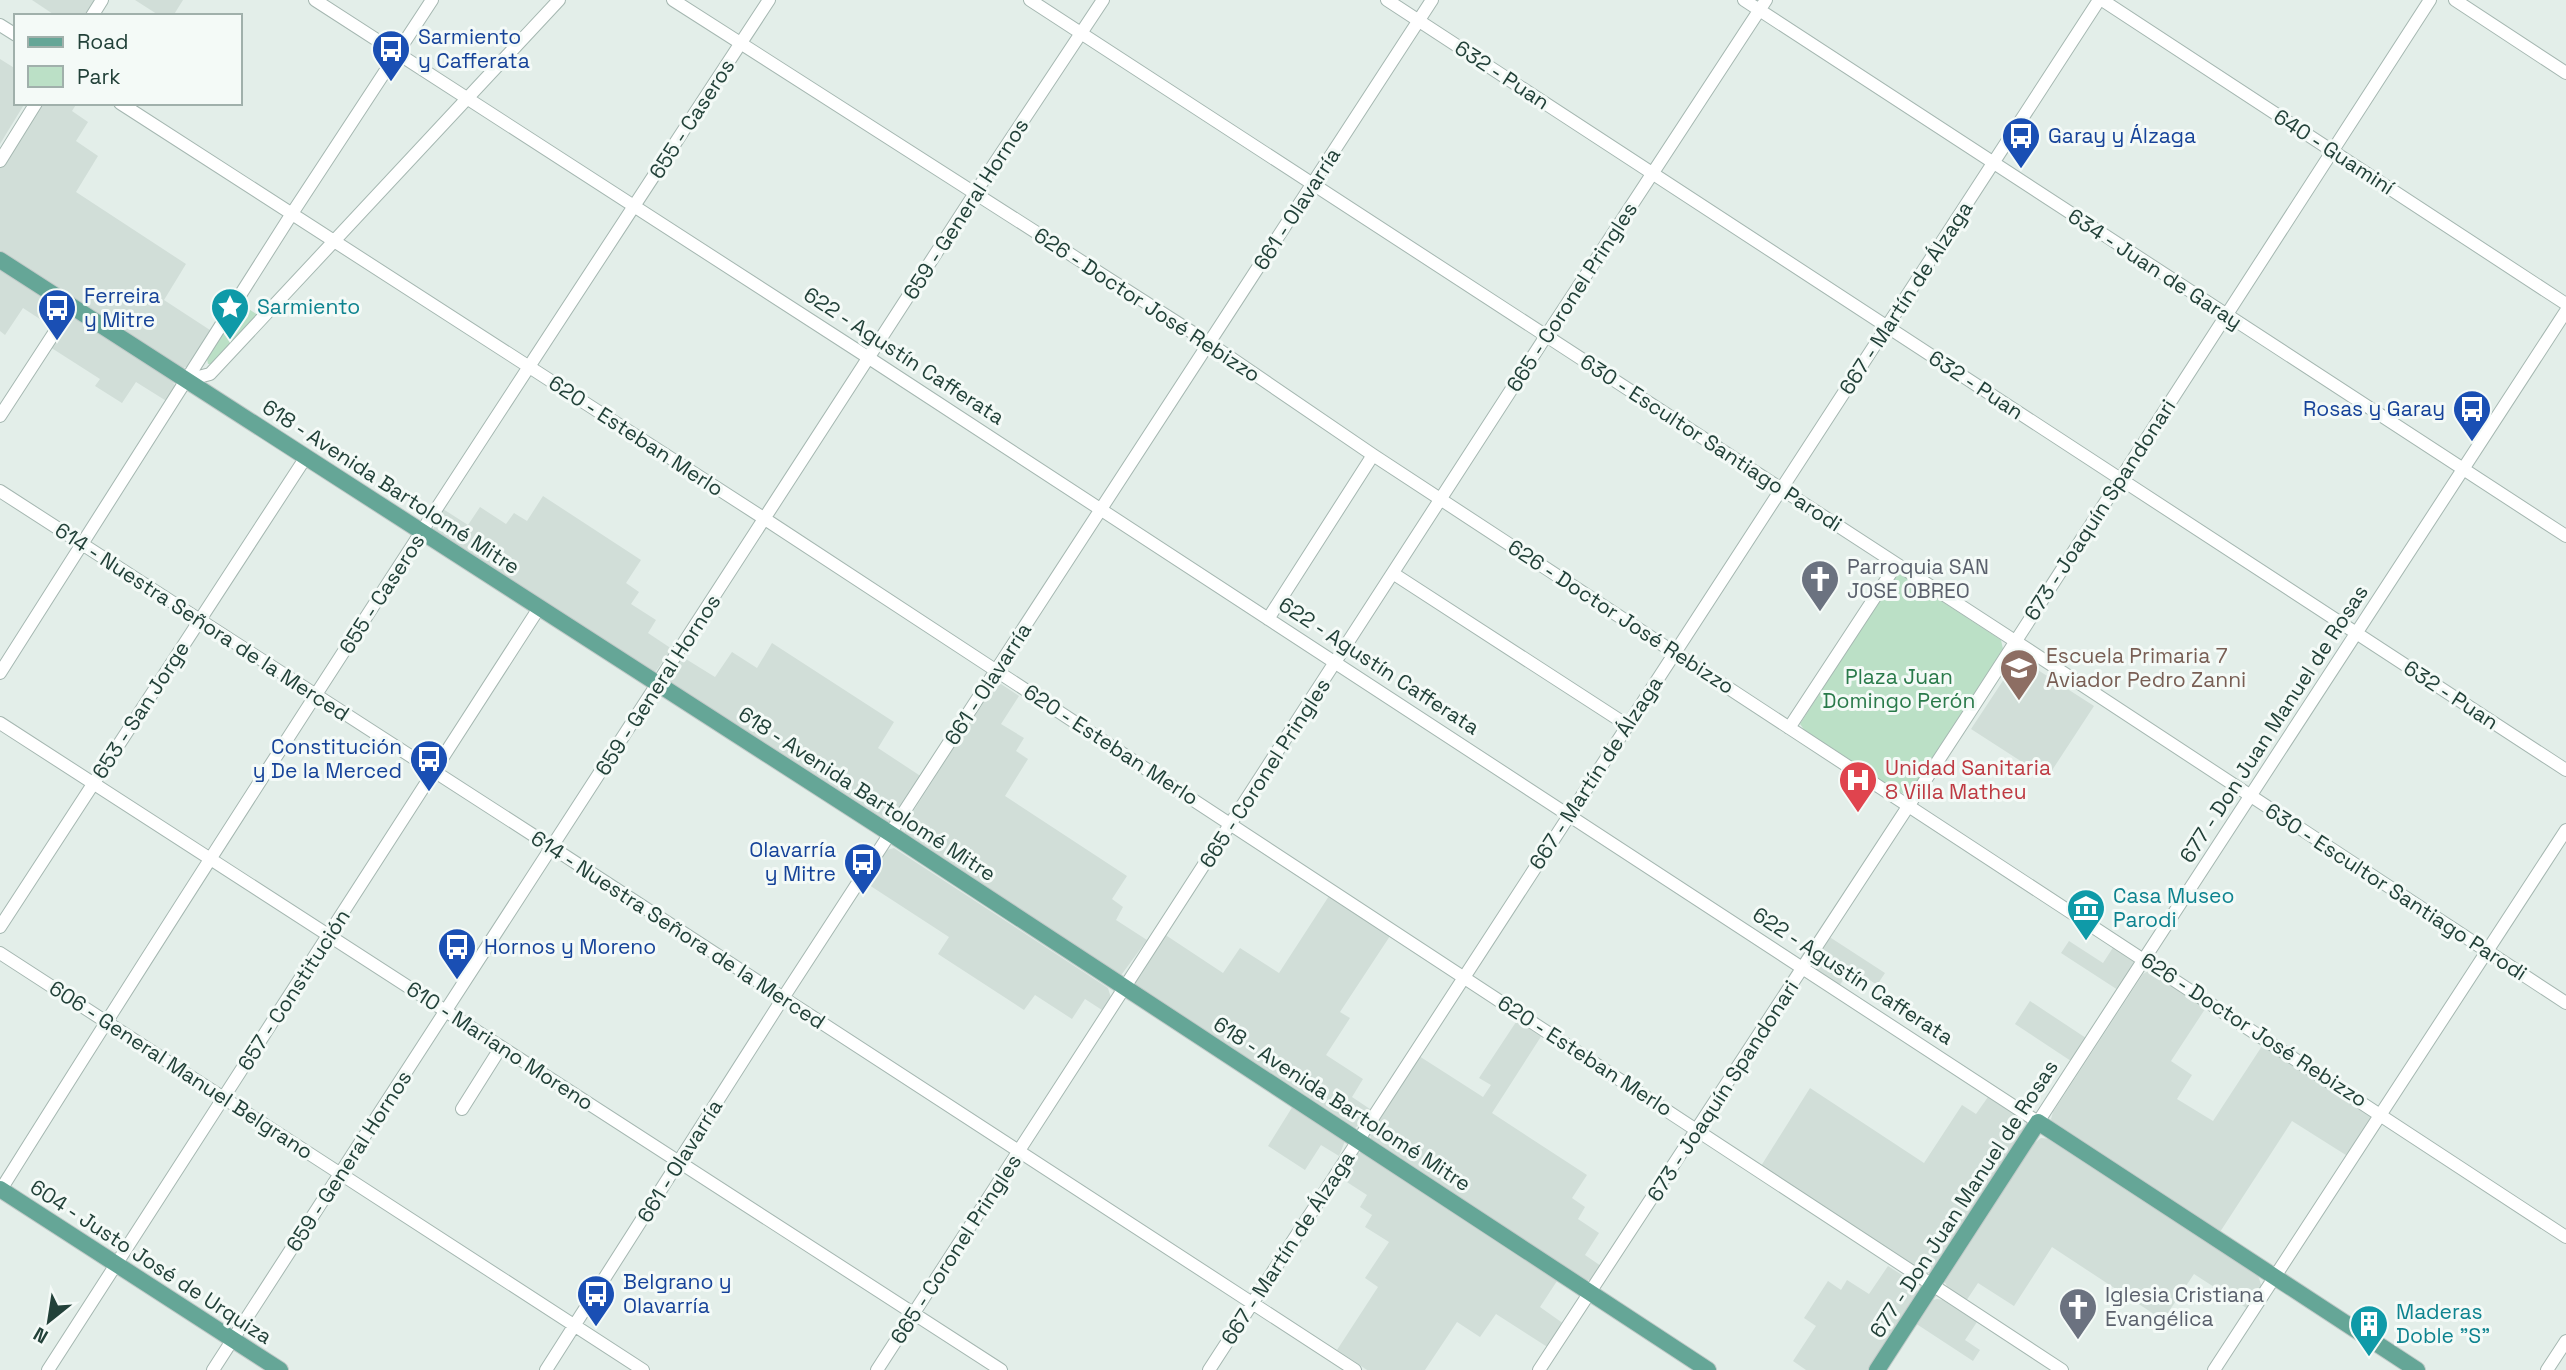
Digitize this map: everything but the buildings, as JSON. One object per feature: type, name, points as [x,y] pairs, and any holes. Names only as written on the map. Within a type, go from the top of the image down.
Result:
[{"type":"main road","name":"618 - Avenida Bartolomé Mitre","points":[[0,260],[891,834],[1708,1370]]},
{"type":"main road","name":"622 - Agustín Cafferata","points":[[2038,1122],[2417,1370]]},
{"type":"main road","name":"677 - Don Juan Manuel de Rosas","points":[[1877,1370],[2038,1122]]},
{"type":"main road","name":"604 - Justo José de Urquiza","points":[[0,1190],[280,1370]]},
{"type":"street","name":"622 - Agustín Cafferata","points":[[315,0],[636,206],[2038,1122]]},
{"type":"street","points":[[0,673],[291,215],[432,0]]},
{"type":"street","points":[[187,380],[210,374],[559,0]]},
{"type":"street","name":"626 - Doctor José Rebizzo","points":[[673,0],[1209,343],[1373,455],[2146,959],[2566,1237]]},
{"type":"street","name":"655 - Caseros","points":[[0,1190],[105,1021],[769,0]]},
{"type":"street","name":"630 - Escultor Santiago Parodi","points":[[1030,0],[2566,1003]]},
{"type":"street","name":"659 - General Hornos","points":[[213,1370],[975,193],[1103,0]]},
{"type":"street","name":"632 - Puan","points":[[1387,0],[2566,770]]},
{"type":"street","name":"661 - Olavarría","points":[[546,1370],[783,998],[1432,0]]},
{"type":"street","name":"634 - Juan de Garay","points":[[1744,0],[1763,5],[1993,163],[2566,536]]},
{"type":"street","name":"640 - Guaminí","points":[[2101,0],[2566,303]]},
{"type":"street","name":"667 - Martín de Álzaga","points":[[1209,1370],[2101,0]]},
{"type":"street","name":"673 - Joaquín Spandonari","points":[[1539,1370],[1698,1130],[2430,0]]},
{"type":"street","points":[[2455,0],[2566,73]]},
{"type":"street","name":"665 - Coronel Pringles","points":[[877,1370],[1763,5]]},
{"type":"street","points":[[0,161],[36,105]]},
{"type":"street","name":"620 - Esteban Merlo","points":[[123,105],[765,519],[2062,1370]]},
{"type":"street","points":[[0,415],[71,307]]},
{"type":"street","name":"677 - Don Juan Manuel de Rosas","points":[[2038,1122],[2566,311]]},
{"type":"street","points":[[1268,619],[1373,455]]},
{"type":"street","name":"653 - San Jorge","points":[[0,928],[306,457]]},
{"type":"street","name":"614 - Nuestra Señora de la Merced","points":[[0,491],[1355,1370]]},
{"type":"street","points":[[1789,727],[1896,565]]},
{"type":"street","points":[[1394,574],[1627,725]]},
{"type":"street","name":"657 - Constitución","points":[[48,1370],[539,608]]},
{"type":"street","name":"610 - Mariano Moreno","points":[[0,723],[1001,1370]]},
{"type":"street","points":[[2214,1370],[2566,830]]},
{"type":"street","name":"606 - General Manuel Belgrano","points":[[0,954],[643,1370]]},
{"type":"street","points":[[462,1109],[502,1047]]},
{"type":"street","points":[[2547,1370],[2566,1341]]},
{"type":"shaded area","points":[[32,0],[95,0],[85,14],[53,14]]},
{"type":"shaded area","points":[[135,0],[183,0],[174,14],[157,14]]},
{"type":"shaded area","points":[[0,59],[14,68],[14,105],[24,105],[0,144]]},
{"type":"shaded area","points":[[40,105],[76,105],[72,111],[88,122],[76,141],[98,156],[76,192],[186,264],[164,300],[213,332],[189,366],[183,368],[174,364],[0,251],[0,168]]},
{"type":"shaded area","points":[[0,268],[56,306],[60,315],[52,327],[23,308],[5,335],[0,331]]},
{"type":"shaded area","points":[[69,320],[80,320],[171,380],[177,388],[168,402],[136,382],[122,403],[95,386],[100,379],[50,347]]},
{"type":"shaded area","points":[[543,496],[641,560],[626,583],[639,592],[631,604],[656,620],[648,633],[672,649],[656,671],[652,672],[434,530],[434,524],[443,509],[468,525],[480,507],[506,524],[514,513],[527,521]]},
{"type":"shaded area","points":[[772,643],[894,722],[878,748],[922,777],[893,822],[887,824],[669,682],[667,678],[681,656],[715,677],[732,652],[757,668]]},
{"type":"shaded area","points":[[2024,661],[2094,706],[2047,778],[1971,729],[2014,664]]},
{"type":"shaded area","points":[[1001,684],[1019,696],[1001,724],[1024,738],[1016,751],[1028,759],[1005,796],[1127,876],[1112,899],[1123,907],[1116,920],[1147,940],[1122,974],[1118,975],[905,835],[905,824],[992,688]]},
{"type":"shaded area","points":[[894,848],[1108,988],[1111,998],[1102,1010],[1085,999],[1072,1019],[1035,995],[1024,1010],[938,954],[949,937],[866,883],[887,850]]},
{"type":"shaded area","points":[[1329,896],[1390,936],[1340,1012],[1350,1018],[1326,1055],[1363,1079],[1352,1097],[1370,1109],[1355,1128],[1350,1128],[1137,988],[1135,983],[1164,934],[1223,973],[1240,948],[1279,973]]},
{"type":"shaded area","points":[[1828,936],[1885,973],[1877,985],[1852,968],[1839,986],[1816,971],[1813,962]]},
{"type":"shaded area","points":[[2069,941],[2103,963],[2116,943],[2135,960],[2135,965],[2118,990],[2061,953]]},
{"type":"shaded area","points":[[2150,970],[2207,1006],[2171,1061],[2192,1075],[2177,1099],[2213,1121],[2264,1043],[2371,1115],[2349,1157],[2292,1121],[2220,1232],[2054,1125],[2051,1119],[2053,1112],[2143,974]]},
{"type":"shaded area","points":[[2030,1001],[2086,1038],[2071,1061],[2015,1024]]},
{"type":"shaded area","points":[[1518,1019],[1542,1035],[1492,1113],[1587,1175],[1572,1198],[1585,1207],[1578,1219],[1599,1233],[1585,1255],[1601,1266],[1591,1280],[1584,1280],[1372,1141],[1370,1135],[1419,1056],[1483,1097],[1491,1085],[1479,1078]]},
{"type":"shaded area","points":[[1810,1088],[1924,1163],[1962,1105],[1976,1114],[1988,1097],[2022,1120],[2024,1129],[1930,1273],[1924,1273],[1761,1166]]},
{"type":"shaded area","points":[[1293,1106],[1345,1141],[1339,1156],[1321,1145],[1305,1170],[1268,1146]]},
{"type":"shaded area","points":[[2041,1138],[2051,1139],[2257,1273],[2262,1287],[2248,1309],[2194,1274],[2163,1320],[2052,1247],[2014,1306],[1978,1283],[1966,1301],[1948,1288],[1944,1281],[1946,1276],[2032,1145]]},
{"type":"shaded area","points":[[1362,1153],[1557,1281],[1540,1307],[1564,1324],[1549,1348],[1496,1314],[1480,1337],[1457,1322],[1425,1370],[1367,1370],[1337,1350],[1378,1287],[1365,1278],[1389,1242],[1365,1227],[1372,1215],[1360,1207],[1367,1195],[1339,1177],[1351,1158]]},
{"type":"shaded area","points":[[1888,1266],[1916,1284],[1918,1293],[1868,1370],[1806,1370],[1793,1361],[1816,1326],[1804,1318],[1828,1281],[1841,1290],[1847,1280],[1869,1294]]},
{"type":"shaded area","points":[[1943,1300],[1977,1322],[1965,1340],[1980,1350],[1973,1361],[1915,1323],[1929,1301]]},
{"type":"green space","points":[[241,304],[258,315],[212,364],[208,364],[207,359]]},
{"type":"green space","name":"Plaza Juan Domingo Perón","points":[[1897,572],[2001,640],[2003,649],[1913,788],[1905,794],[1805,731],[1800,724]]},
{"type":"place","name":"Sarmiento y Cafferata","points":[[391,83]]},
{"type":"place","name":"Garay y Álzaga","points":[[2021,170]]},
{"type":"place","name":"Sarmiento","points":[[230,341]]},
{"type":"place","name":"Ferreira y Mitre","points":[[57,342]]},
{"type":"place","name":"Rosas y Garay","points":[[2472,443]]},
{"type":"place","name":"Parroquia SAN JOSE OBREO","points":[[1820,613]]},
{"type":"place","name":"Escuela Primaria 7 Aviador Pedro Zanni","points":[[2019,702]]},
{"type":"place","name":"Constitución y De la Merced","points":[[429,793]]},
{"type":"place","name":"Unidad Sanitaria 8 Villa Matheu","points":[[1858,814]]},
{"type":"place","name":"Olavarría y Mitre","points":[[863,896]]},
{"type":"place","name":"Casa Museo Parodi","points":[[2086,942]]},
{"type":"place","name":"Hornos y Moreno","points":[[457,981]]},
{"type":"place","name":"Belgrano y Olavarría","points":[[596,1328]]},
{"type":"place","name":"Iglesia Cristiana Evangélica","points":[[2078,1341]]},
{"type":"place","name":"Maderas Doble \"S\"","points":[[2369,1358]]}]
